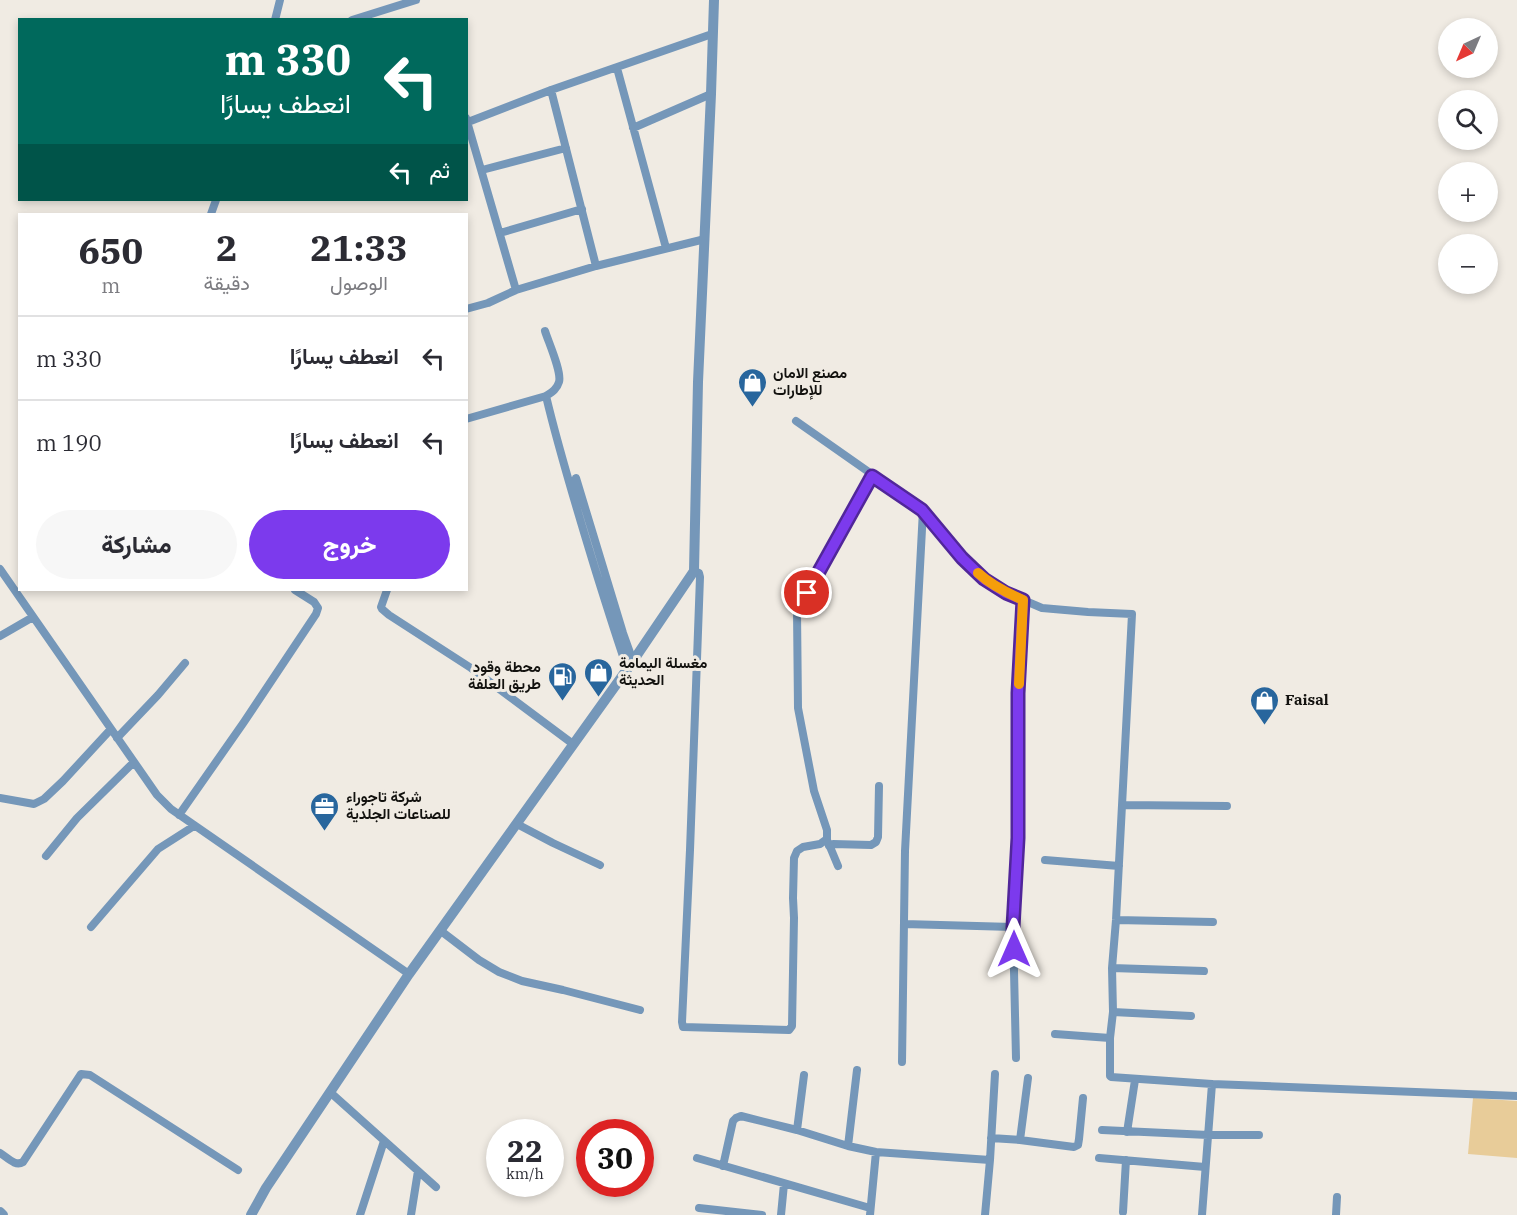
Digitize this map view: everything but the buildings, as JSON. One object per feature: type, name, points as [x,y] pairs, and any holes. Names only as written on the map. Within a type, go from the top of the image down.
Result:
[{"type":"street","points":[[276,18],[280,0]]},
{"type":"street","points":[[358,18],[416,0]]},
{"type":"street","points":[[251,1215],[266,1188],[409,974],[694,571],[698,382],[714,0]]},
{"type":"street","points":[[468,120],[712,34]]},
{"type":"street","points":[[617,68],[666,248]]},
{"type":"street","points":[[551,90],[597,266]]},
{"type":"street","points":[[633,128],[711,94]]},
{"type":"street","points":[[468,123],[516,290]]},
{"type":"street","points":[[482,170],[566,148]]},
{"type":"street","points":[[500,232],[582,209]]},
{"type":"street","points":[[468,308],[488,303],[516,290],[597,266],[705,239]]},
{"type":"street","points":[[468,418],[546,396],[555,389],[559,384],[560,376],[545,331]]},
{"type":"street","points":[[546,396],[573,499],[614,631],[630,664]]},
{"type":"street","points":[[796,421],[922,510],[962,558],[984,579],[1006,593],[1042,608],[1132,614],[1112,968],[1113,1012],[1110,1076],[1134,1080],[1212,1084],[1517,1096]]},
{"type":"street","points":[[838,866],[828,842],[814,791],[798,708],[797,611],[872,476]]},
{"type":"street","points":[[576,478],[630,664]]},
{"type":"street","points":[[902,1062],[905,851],[922,510]]},
{"type":"street","points":[[0,569],[157,795],[171,809],[409,974]]},
{"type":"street","points":[[694,571],[699,573],[700,577],[683,1027],[789,1030],[792,1026],[794,858],[797,851],[803,847],[828,842],[871,845],[876,842],[879,786]]},
{"type":"street","points":[[179,815],[316,614],[318,608],[314,602],[297,591]]},
{"type":"street","points":[[387,591],[381,607],[388,615],[471,668],[573,744]]},
{"type":"street","points":[[1016,1058],[1013,927],[1018,838],[1018,693],[1023,600]]},
{"type":"street","points":[[0,636],[33,617]]},
{"type":"street","points":[[117,738],[185,663]]},
{"type":"street","points":[[0,798],[34,804],[40,802],[63,781],[111,729]]},
{"type":"street","points":[[46,856],[77,818],[134,762]]},
{"type":"street","points":[[1122,805],[1227,806]]},
{"type":"street","points":[[517,824],[600,864]]},
{"type":"street","points":[[91,927],[158,849],[194,826]]},
{"type":"street","points":[[1046,860],[1119,866]]},
{"type":"street","points":[[1116,920],[1213,922]]},
{"type":"street","points":[[904,924],[1013,927]]},
{"type":"street","points":[[441,931],[499,972],[522,981],[640,1010]]},
{"type":"street","points":[[1112,968],[1204,971]]},
{"type":"street","points":[[1113,1012],[1191,1016]]},
{"type":"street","points":[[1055,1034],[1110,1038]]},
{"type":"street","points":[[848,1146],[857,1070]]},
{"type":"street","points":[[0,1153],[16,1164],[23,1162],[81,1074],[90,1075],[238,1170]]},
{"type":"street","points":[[985,1215],[995,1074]]},
{"type":"street","points":[[797,1130],[804,1075]]},
{"type":"street","points":[[1020,1140],[1028,1078]]},
{"type":"street","points":[[1127,1132],[1134,1080]]},
{"type":"street","points":[[1202,1215],[1212,1084]]},
{"type":"street","points":[[330,1093],[436,1187]]},
{"type":"street","points":[[991,1138],[1074,1147],[1078,1145],[1083,1098]]},
{"type":"street","points":[[723,1166],[733,1121],[741,1116],[876,1152],[990,1160]]},
{"type":"street","points":[[1102,1130],[1259,1135]]},
{"type":"street","points":[[360,1215],[384,1141]]},
{"type":"street","points":[[697,1158],[870,1211],[876,1152]]},
{"type":"street","points":[[1099,1158],[1205,1167]]},
{"type":"street","points":[[1123,1212],[1126,1160]]},
{"type":"street","points":[[411,1215],[418,1171]]},
{"type":"street","points":[[781,1215],[784,1184]]},
{"type":"street","points":[[1336,1215],[1337,1197]]},
{"type":"street","points":[[699,1208],[762,1215]]},
{"type":"shaded area","points":[[1473,1098],[1517,1101],[1517,1158],[1468,1154]]},
{"type":"slow traffic","points":[[978,573],[1006,593],[1023,600],[1019,684]]},
{"type":"place","name":"مصنع الامان للإطارات","points":[[752,408]]},
{"type":"place","name":"مغسلة اليمامة الحديثة","points":[[598,698]]},
{"type":"place","name":"محطة وقود طريق العلفة","points":[[562,702]]},
{"type":"place","name":"Faisal","points":[[1264,726]]},
{"type":"place","name":"شركة تاجوراء للصناعات الجلدية","points":[[325,832]]},
{"type":"route","points":[[807,593],[872,476],[922,510],[962,558],[984,579],[1006,593],[1023,600],[1018,693],[1018,838],[1014,949]]}]
